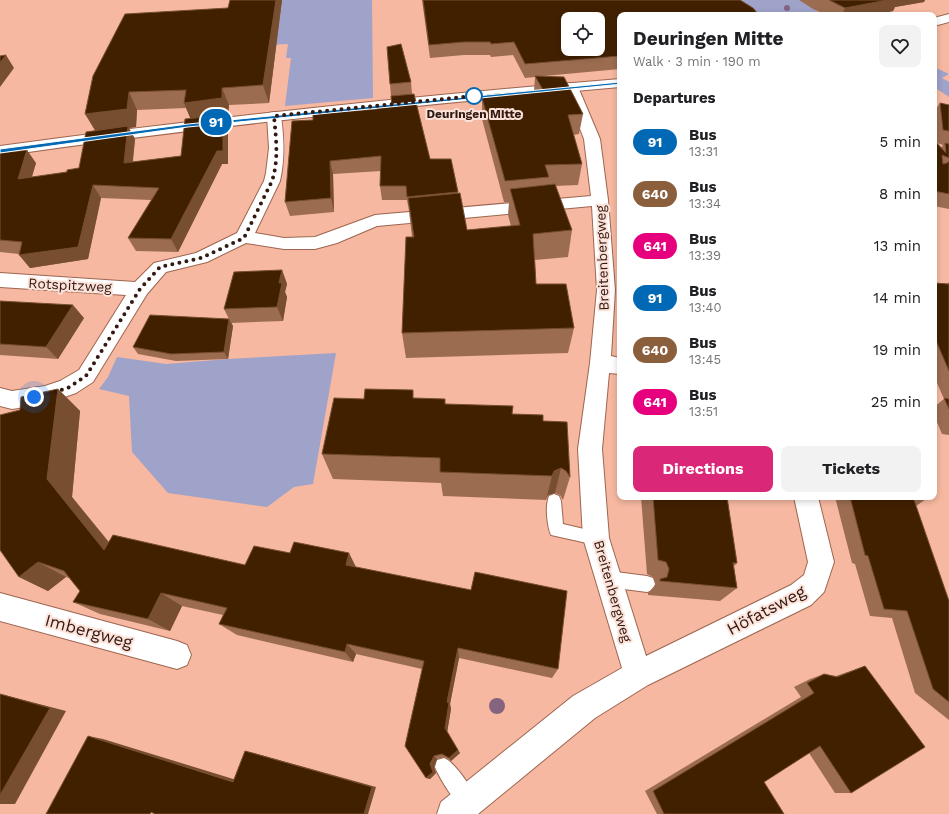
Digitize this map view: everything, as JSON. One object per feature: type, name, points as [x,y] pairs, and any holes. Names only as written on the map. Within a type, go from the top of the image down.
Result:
[{"type":"street","points":[[937,21],[949,18]]},
{"type":"street","points":[[0,151],[173,127],[617,83]]},
{"type":"street","name":"Breitenbergweg","points":[[571,87],[592,139],[600,200],[606,290],[610,364],[590,449],[596,538],[638,675]]},
{"type":"street","points":[[244,238],[275,172],[277,156],[274,116]]},
{"type":"street","points":[[5,422],[6,399],[45,395],[68,388],[86,376],[140,289],[160,267],[201,258],[244,238],[274,243],[313,243],[324,241],[363,224],[375,221],[600,200]]},
{"type":"street","name":"Rotspitzweg","points":[[0,280],[140,289]]},
{"type":"street","name":"Höfatsweg","points":[[638,675],[801,595],[815,583],[821,562],[807,500]]},
{"type":"street","name":"Imbergweg","points":[[0,607],[177,655]]},
{"type":"street","points":[[460,807],[584,707],[638,675]]},
{"type":"lane","points":[[554,501],[556,530],[596,538]]},
{"type":"lane","points":[[608,579],[647,584]]},
{"type":"lane","points":[[444,767],[460,807]]},
{"type":"shaded area","points":[[235,0],[372,0],[373,98],[285,106],[291,58],[286,58],[288,44],[222,47]]},
{"type":"shaded area","points":[[732,0],[847,0],[846,4],[815,10],[818,12],[742,12]]},
{"type":"shaded area","points":[[937,68],[949,74],[942,78],[949,82],[949,97],[937,89]]},
{"type":"shaded area","points":[[336,353],[313,484],[294,487],[267,507],[168,493],[132,452],[129,396],[99,389],[108,377],[117,357],[166,364]]},
{"type":"building","points":[[230,0],[276,0],[263,85],[222,88],[222,98],[184,103],[186,90],[129,92],[127,109],[85,114],[93,76],[125,14],[228,8]]},
{"type":"building","points":[[423,0],[740,0],[753,8],[756,12],[617,12],[617,56],[525,64],[514,42],[491,44],[490,42],[464,42],[429,45]]},
{"type":"building","points":[[829,0],[888,0],[845,8]]},
{"type":"building","points":[[401,44],[411,82],[390,84],[387,47]]},
{"type":"building","points":[[6,55],[0,63],[0,56]]},
{"type":"building","points":[[535,76],[564,77],[583,114],[568,115],[582,164],[545,165],[549,177],[505,181],[482,98],[488,97],[487,95],[543,90]]},
{"type":"building","points":[[414,94],[430,159],[451,159],[458,192],[407,197],[406,186],[380,186],[381,156],[330,161],[331,198],[285,202],[292,121],[313,120],[313,114],[377,109],[376,107],[392,105],[391,96]]},
{"type":"building","points":[[940,103],[949,105],[949,131],[943,130]]},
{"type":"building","points":[[223,115],[223,151],[217,151],[171,239],[128,238],[159,188],[93,185],[78,247],[19,255],[22,242],[0,240],[0,153],[27,150],[18,179],[67,172],[67,170],[79,168],[86,132],[128,126],[124,163],[181,156],[185,119]]},
{"type":"building","points":[[937,143],[946,153],[945,143],[949,144],[949,158],[942,155],[943,164],[949,161],[949,194],[937,192]]},
{"type":"building","points":[[555,184],[572,230],[533,234],[536,284],[566,284],[574,328],[402,333],[406,237],[414,237],[408,198],[460,193],[467,230],[520,225],[510,189]]},
{"type":"building","points":[[282,270],[279,283],[282,283],[277,307],[224,309],[234,272]]},
{"type":"building","points":[[937,283],[949,284],[949,371],[937,343]]},
{"type":"building","points":[[0,301],[73,305],[46,347],[0,344]]},
{"type":"building","points":[[150,315],[229,319],[224,352],[171,354],[133,347]]},
{"type":"building","points":[[58,389],[47,479],[104,550],[113,535],[245,565],[254,546],[290,553],[294,542],[349,553],[346,565],[471,590],[475,572],[567,591],[558,669],[458,648],[447,702],[449,703],[445,728],[458,750],[449,758],[442,754],[434,756],[430,764],[433,772],[426,778],[405,746],[424,661],[347,644],[345,652],[219,624],[227,608],[161,593],[148,619],[73,602],[80,591],[64,571],[38,562],[19,577],[0,550],[0,415],[20,410],[21,397]]},
{"type":"building","points":[[365,389],[413,390],[413,398],[445,399],[445,404],[513,406],[512,414],[543,415],[543,421],[567,422],[570,477],[566,471],[561,468],[554,471],[552,476],[440,472],[440,458],[322,454],[334,398],[364,399]]},
{"type":"building","points":[[944,398],[949,399],[949,409]]},
{"type":"building","points":[[653,500],[727,500],[737,563],[733,563],[737,588],[660,581],[660,579],[667,577],[669,569],[666,562],[658,560]]},
{"type":"building","points":[[851,500],[914,500],[949,601],[949,702],[933,689],[907,611],[884,609],[868,556],[865,555]]},
{"type":"building","points":[[865,666],[925,747],[851,793],[820,746],[764,782],[784,814],[664,814],[653,791],[814,693],[807,683],[824,674],[837,677]]},
{"type":"building","points":[[0,694],[50,708],[0,795]]},
{"type":"building","points":[[88,736],[233,782],[245,751],[372,787],[364,814],[155,814],[151,812],[150,814],[46,814]]},
{"type":"bus line","name":"91","points":[[0,151],[188,125],[617,83]]},
{"type":"place","name":"Deuringen Mitte","points":[[474,96]]},
{"type":"route","points":[[34,397],[68,388],[86,376],[140,289],[160,267],[201,258],[244,238],[275,172],[277,156],[274,116],[474,96]]}]
